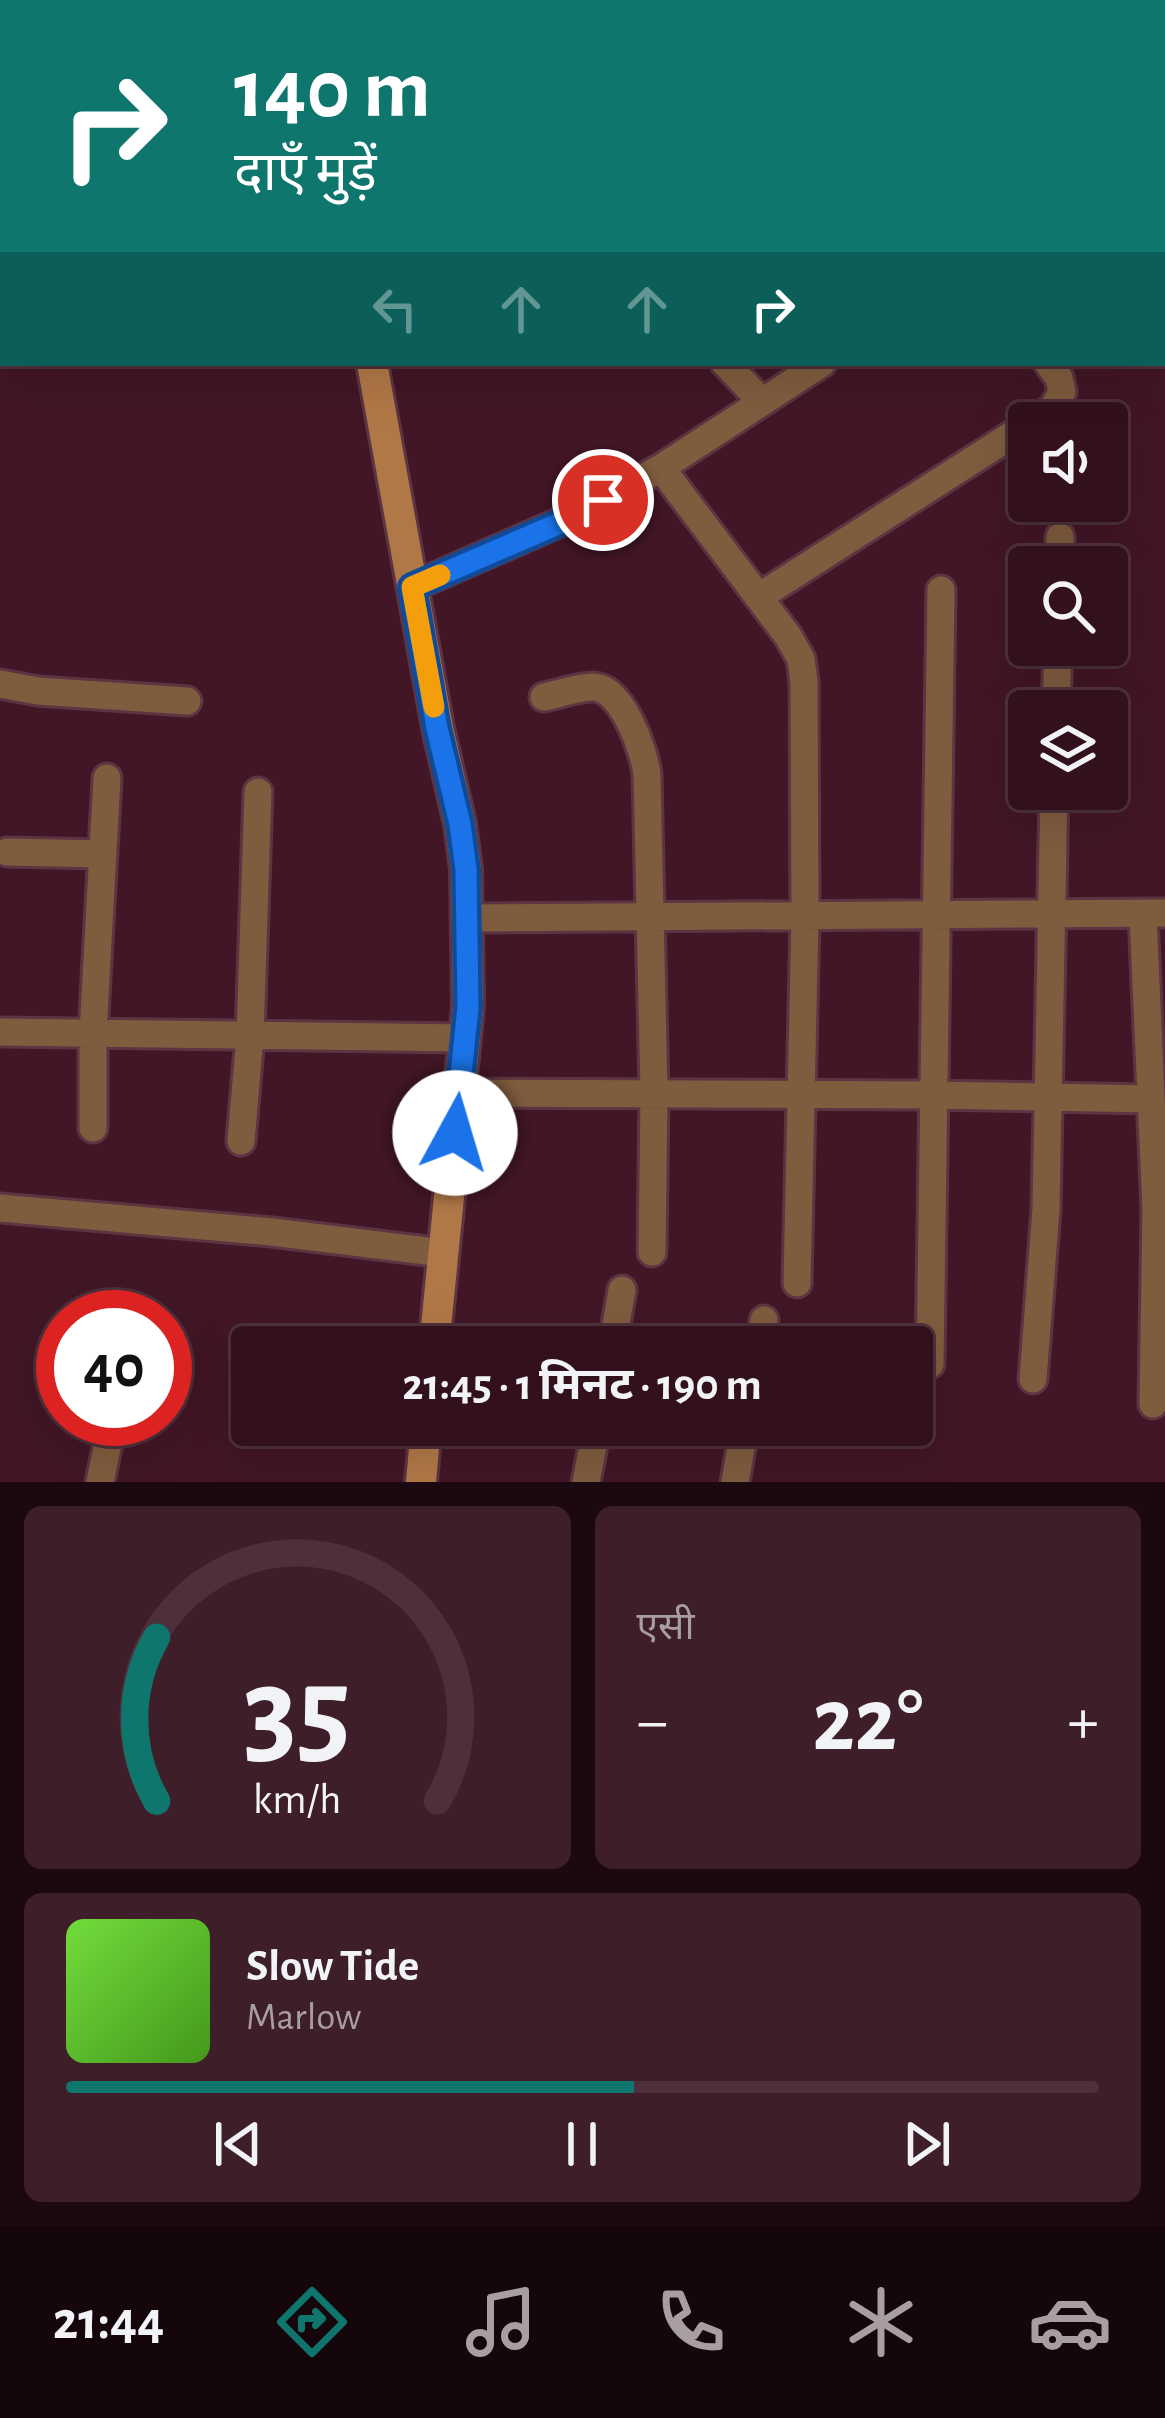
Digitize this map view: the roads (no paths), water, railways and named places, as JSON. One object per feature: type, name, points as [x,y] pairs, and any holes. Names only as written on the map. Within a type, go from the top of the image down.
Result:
[{"type":"street","points":[[374,366],[466,869],[468,1007],[436,1326]]},
{"type":"street","points":[[737,366],[762,402]]},
{"type":"street","points":[[412,587],[574,517],[661,468],[817,366]]},
{"type":"street","points":[[1050,366],[1063,392],[1057,402]]},
{"type":"street","points":[[759,598],[1008,437]]},
{"type":"street","points":[[661,468],[794,648],[804,682],[805,917],[797,1283]]},
{"type":"street","points":[[1060,537],[1060,546]]},
{"type":"street","points":[[930,1326],[941,590]]},
{"type":"street","points":[[0,684],[187,701]]},
{"type":"street","points":[[544,697],[594,686],[609,690],[644,752],[654,1094],[652,1252]]},
{"type":"street","points":[[93,1128],[106,778]]},
{"type":"street","points":[[241,1141],[250,1036],[258,792]]},
{"type":"street","points":[[1033,1379],[1046,1209],[1054,810]]},
{"type":"street","points":[[7,853],[103,854]]},
{"type":"street","points":[[467,918],[1154,915],[1153,1404]]},
{"type":"street","points":[[0,1032],[464,1038]]},
{"type":"street","points":[[459,1093],[1151,1100]]},
{"type":"street","points":[[0,1208],[272,1232],[443,1253]]},
{"type":"street","points":[[616,1326],[622,1290]]},
{"type":"street","points":[[100,1482],[107,1446]]},
{"type":"street","points":[[421,1482],[424,1446]]},
{"type":"street","points":[[586,1482],[593,1446]]},
{"type":"street","points":[[735,1482],[741,1446]]}]
